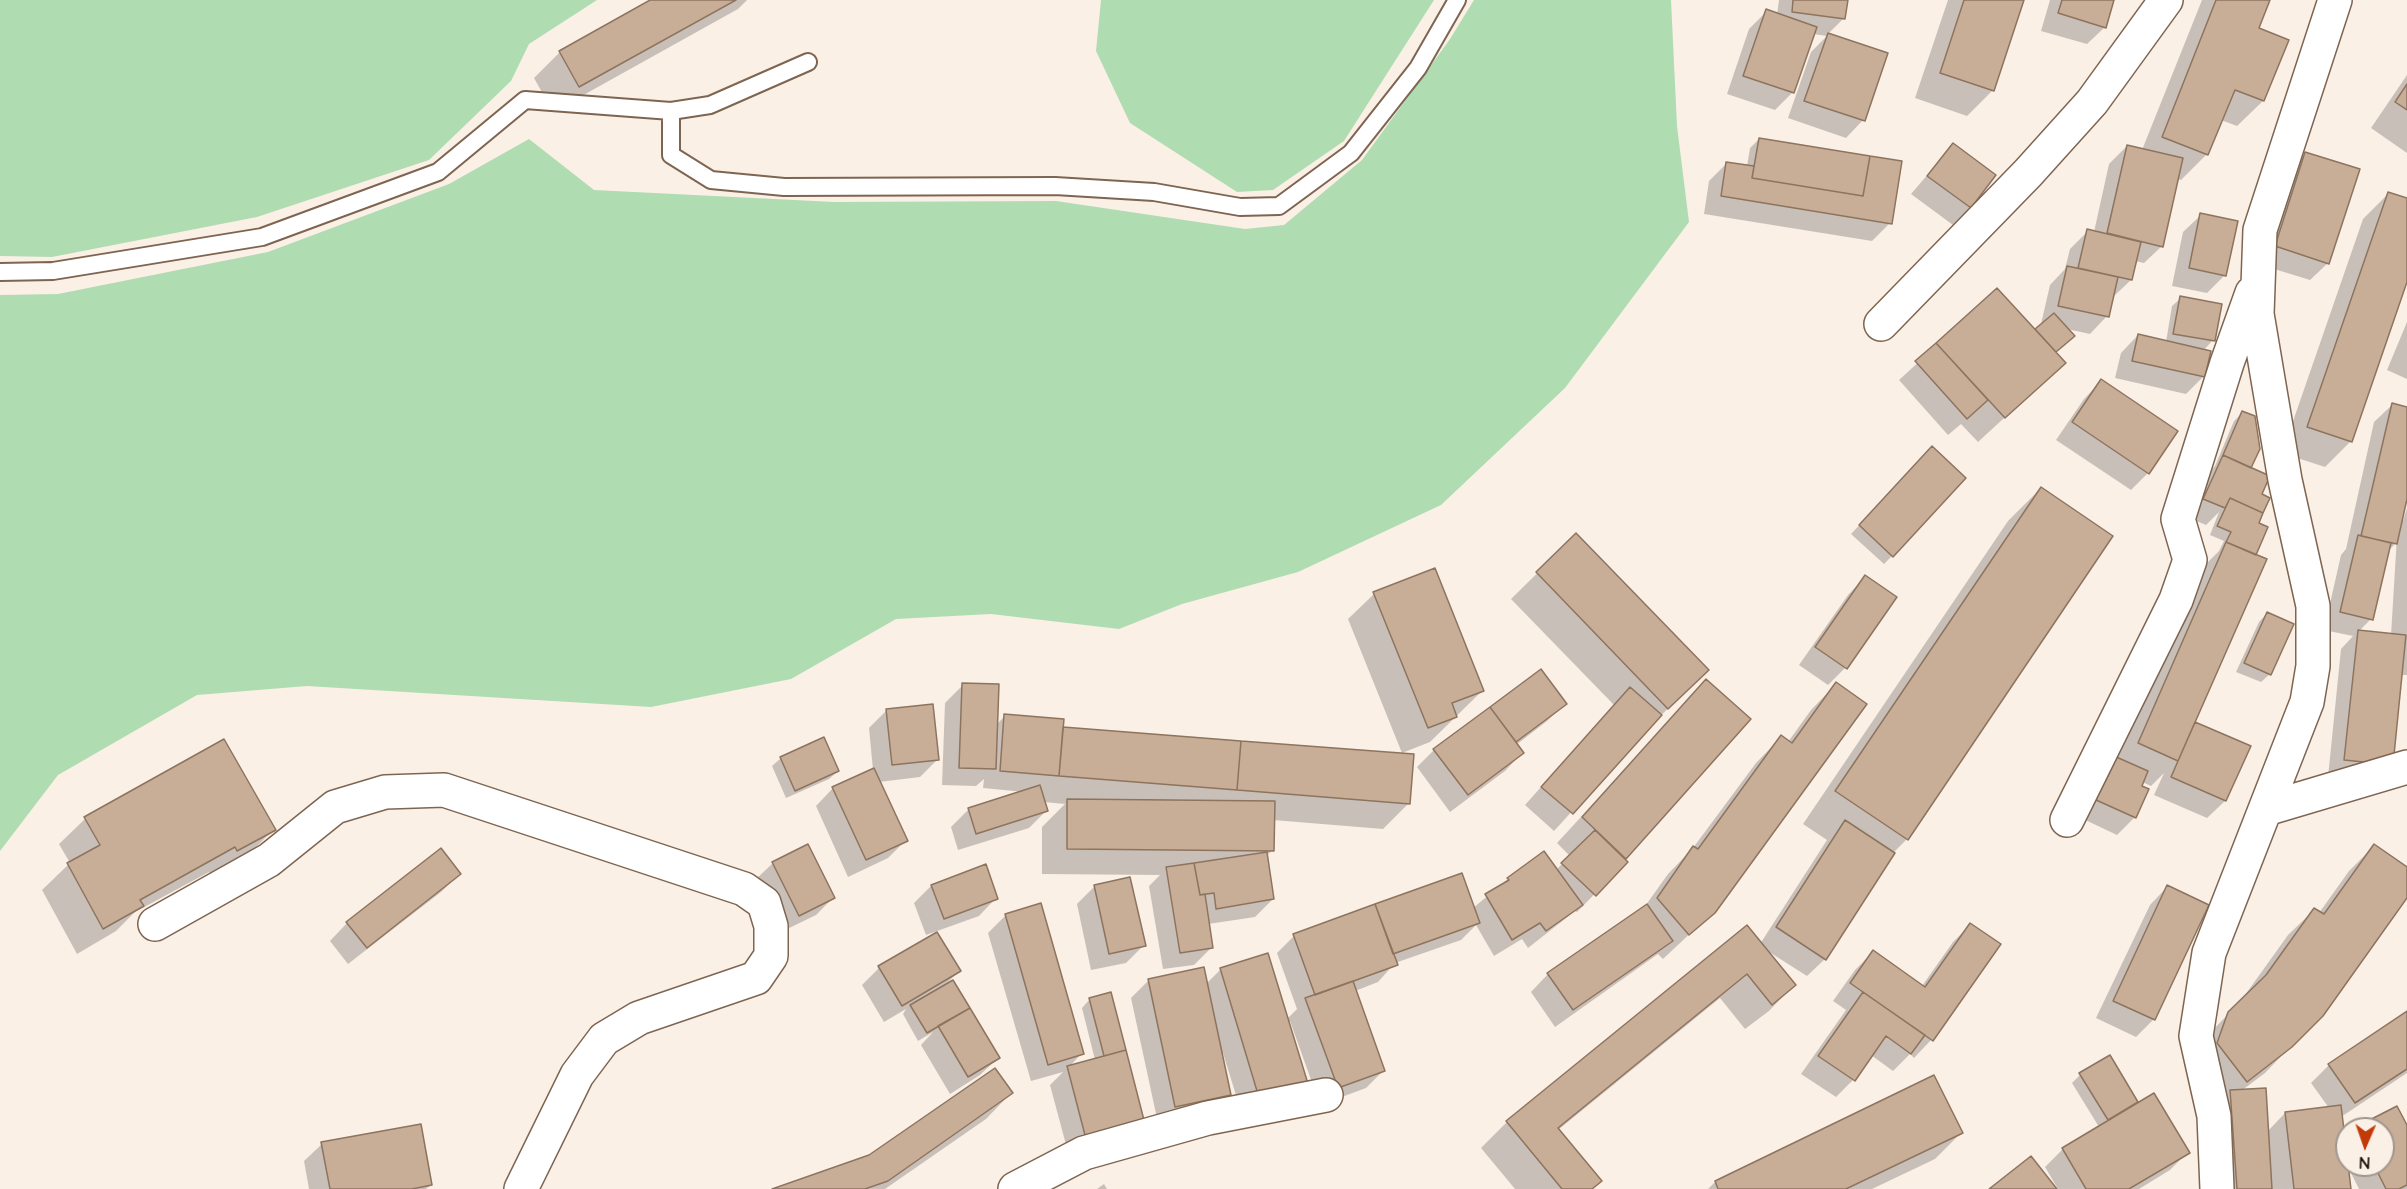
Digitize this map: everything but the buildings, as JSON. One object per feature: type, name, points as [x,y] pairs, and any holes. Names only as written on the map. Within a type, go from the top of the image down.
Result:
[{"type":"street","points":[[1881,324],[2028,174],[2092,102],[2166,0]]},
{"type":"street","points":[[2217,1189],[2214,1116],[2196,1036],[2209,953],[2307,702],[2313,666],[2313,606],[2285,480],[2259,326],[2260,230],[2335,0]]},
{"type":"street","points":[[2067,820],[2176,600],[2190,560],[2178,519],[2227,363],[2259,274]]},
{"type":"street","points":[[2266,809],[2407,767]]},
{"type":"street","points":[[155,924],[269,860],[335,807],[385,792],[444,790],[744,889],[764,903],[771,926],[771,957],[756,978],[639,1018],[604,1039],[577,1075],[521,1189]]},
{"type":"street","points":[[1015,1189],[1084,1153],[1208,1118],[1326,1095]]},
{"type":"lane","points":[[671,111],[671,155],[711,180],[784,187],[1055,186],[1154,192],[1240,207],[1279,206],[1351,153],[1418,68],[1457,0]]},
{"type":"lane","points":[[0,272],[54,271],[262,237],[438,172],[525,100],[671,111],[710,105],[808,63]]},
{"type":"green space","points":[[0,0],[597,0],[529,44],[511,81],[429,160],[257,217],[52,257],[0,256]]},
{"type":"green space","points":[[1101,0],[1434,0],[1344,141],[1273,190],[1237,192],[1130,123],[1096,51]]},
{"type":"green space","points":[[1474,0],[1671,0],[1677,126],[1689,222],[1565,388],[1441,505],[1298,572],[1182,604],[1119,629],[991,614],[896,619],[791,679],[651,707],[307,686],[197,695],[58,775],[0,851],[0,295],[58,294],[268,252],[449,184],[529,139],[594,190],[834,202],[1056,201],[1245,229],[1284,225],[1362,160],[1450,39]]}]
